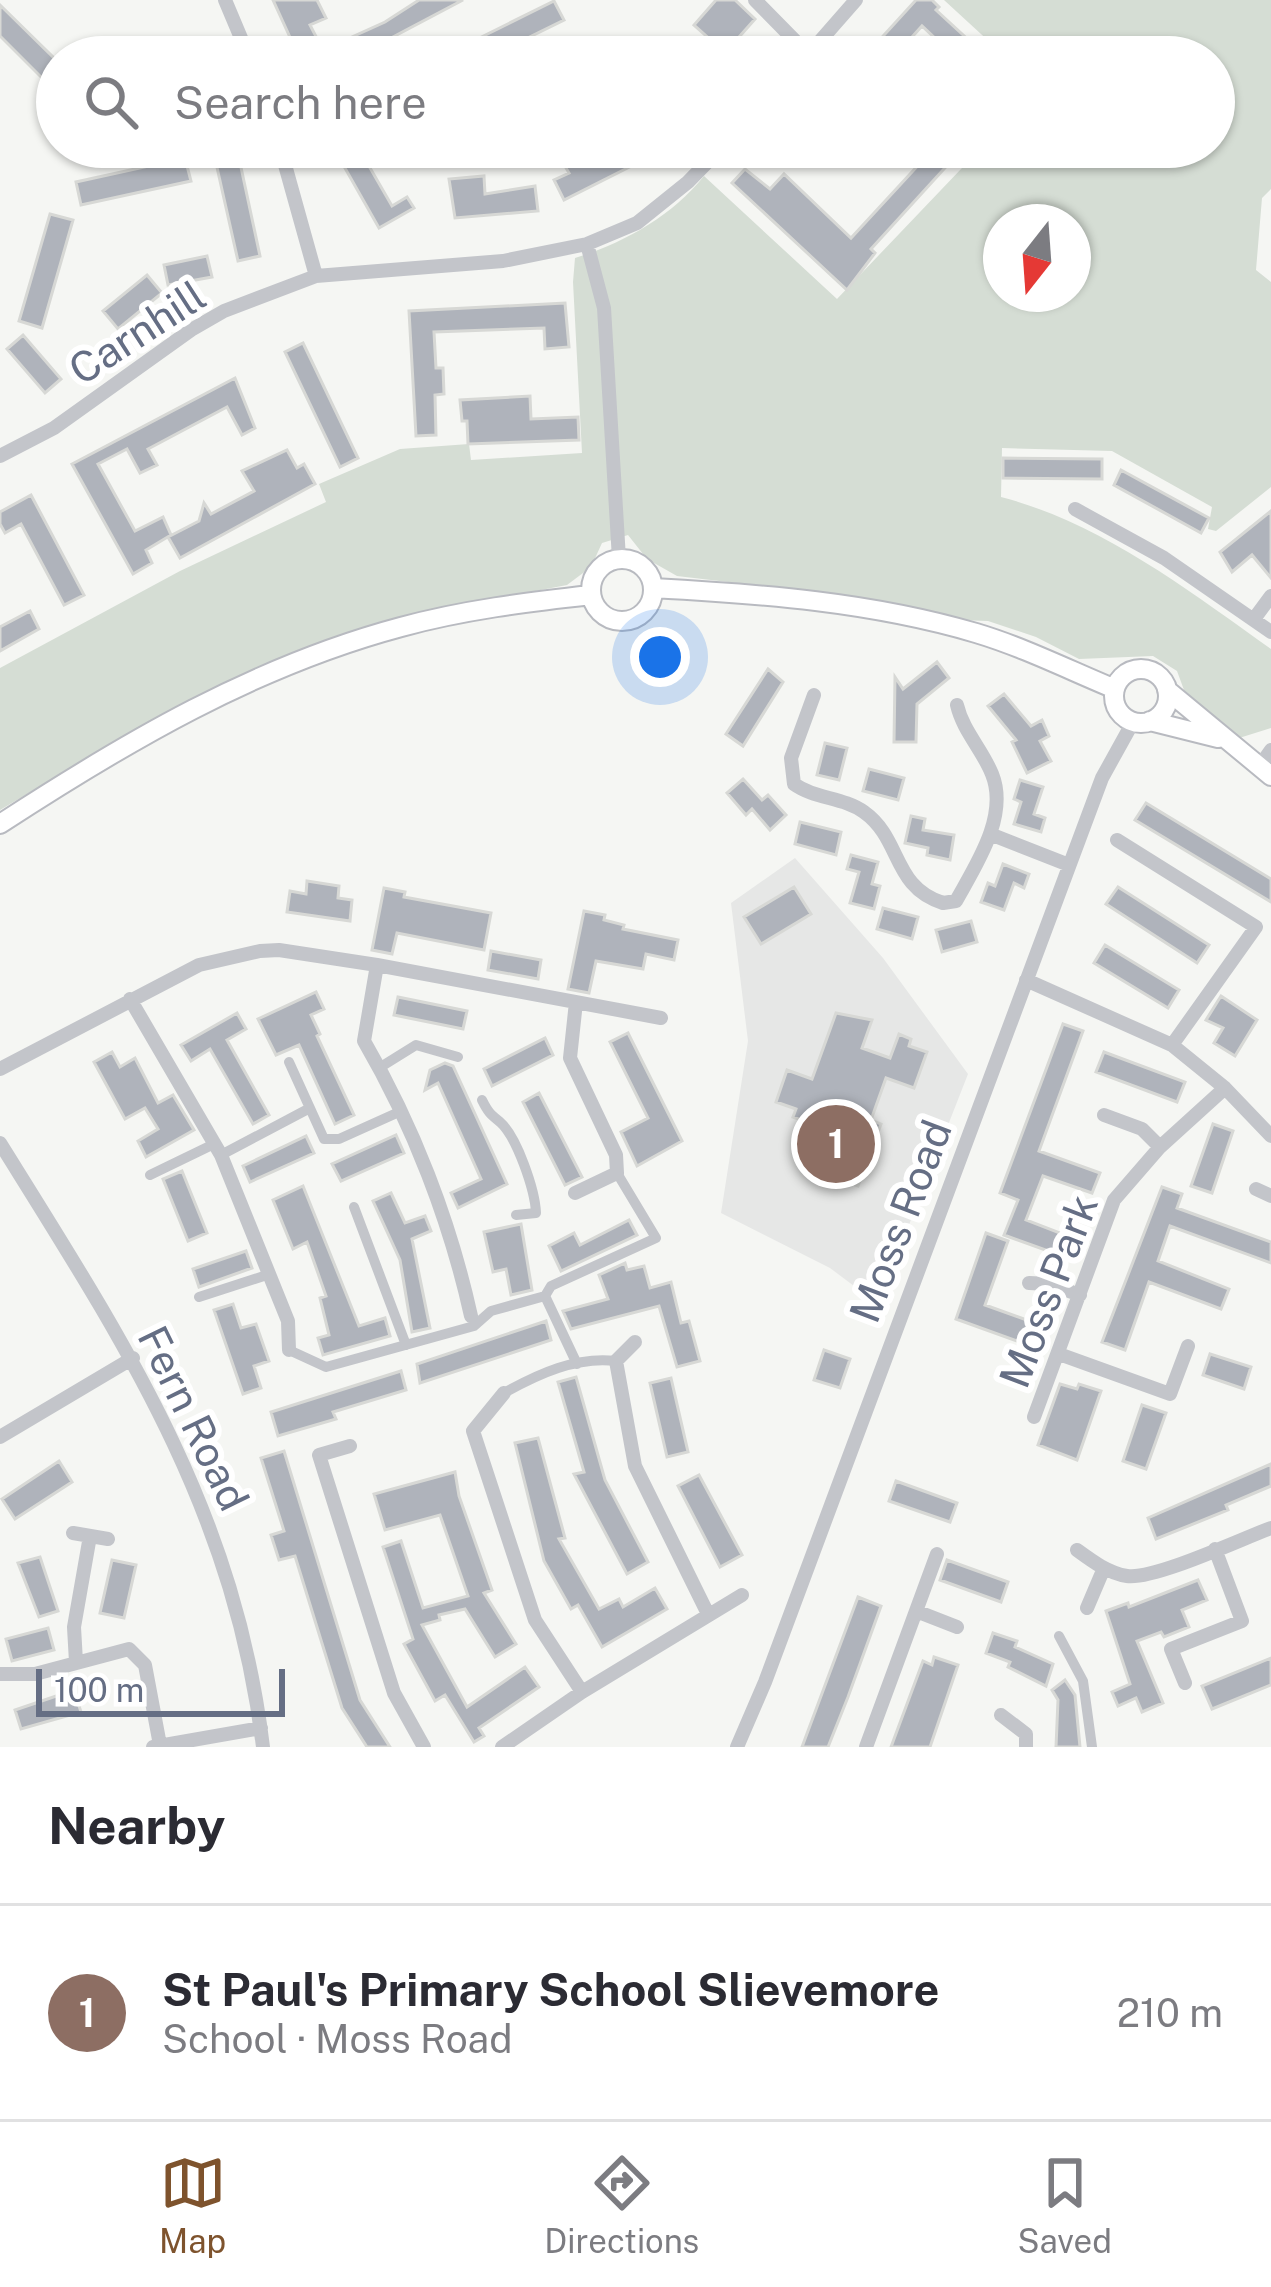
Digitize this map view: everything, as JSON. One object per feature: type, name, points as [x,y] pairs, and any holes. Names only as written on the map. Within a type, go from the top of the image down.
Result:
[{"type":"main road","points":[[619,559],[639,564],[653,588],[642,615],[623,621],[605,616],[591,595],[595,575],[619,559]]},
{"type":"main road","points":[[653,588],[795,598],[899,613],[980,634],[1114,688]]},
{"type":"main road","points":[[0,824],[151,729],[260,676],[403,626],[591,595]]},
{"type":"main road","points":[[1222,739],[1142,722],[1115,705],[1114,688],[1125,674],[1141,669],[1158,675],[1167,690],[1265,771]]},
{"type":"main road","points":[[1142,722],[1166,707],[1167,690]]},
{"type":"street","points":[[225,0],[240,36]]},
{"type":"street","points":[[755,0],[788,36]]},
{"type":"street","points":[[824,36],[856,0]]},
{"type":"street","points":[[286,168],[316,276]]},
{"type":"street","name":"Carnhill","points":[[0,456],[54,428],[208,320],[316,276],[503,261],[587,244],[637,223],[702,168]]},
{"type":"street","points":[[587,244],[604,308],[619,559]]},
{"type":"street","points":[[1075,509],[1164,558],[1271,632]]},
{"type":"street","points":[[1254,619],[1271,596]]},
{"type":"street","points":[[814,695],[791,758],[794,784],[864,812],[890,843],[912,886],[943,903],[956,901],[990,834],[998,796],[993,776],[961,723],[957,705]]},
{"type":"street","name":"Moss Road","points":[[737,1747],[1102,778],[1142,722]]},
{"type":"street","points":[[1265,771],[1271,750]]},
{"type":"street","points":[[990,834],[1069,865]]},
{"type":"street","points":[[1117,840],[1271,936]]},
{"type":"street","points":[[1172,1046],[1256,927]]},
{"type":"street","points":[[0,1069],[199,965],[260,951],[376,965],[661,1018]]},
{"type":"street","points":[[376,965],[364,1041],[454,1238],[473,1321]]},
{"type":"street","points":[[1026,980],[1172,1046],[1226,1088],[1271,1136]]},
{"type":"street","points":[[130,999],[217,1149],[271,1274],[288,1321],[290,1349],[326,1367],[406,1345],[490,1311],[545,1296],[550,1286],[656,1238],[617,1173],[616,1155],[570,1058],[576,1002]]},
{"type":"street","points":[[380,1068],[416,1046],[458,1058]]},
{"type":"street","points":[[289,1063],[324,1139],[339,1139],[399,1112]]},
{"type":"street","name":"Moss Park","points":[[1034,1417],[1114,1200],[1160,1147],[1226,1088]]},
{"type":"street","points":[[482,1100],[490,1117],[502,1123],[535,1190],[536,1213],[516,1215]]},
{"type":"street","points":[[150,1175],[310,1108]]},
{"type":"street","points":[[1104,1115],[1142,1129],[1160,1147]]},
{"type":"street","name":"Fern Road","points":[[0,1144],[133,1358],[197,1493],[224,1563],[263,1747]]},
{"type":"street","points":[[575,1193],[617,1173]]},
{"type":"street","points":[[1256,1189],[1271,1196]]},
{"type":"street","points":[[354,1207],[406,1345]]},
{"type":"street","points":[[200,1297],[271,1274]]},
{"type":"street","points":[[1029,1283],[1049,1284],[1080,1295]]},
{"type":"street","points":[[545,1296],[577,1364]]},
{"type":"street","points":[[616,1361],[635,1342]]},
{"type":"street","points":[[1059,1354],[1170,1394],[1188,1346]]},
{"type":"street","points":[[0,1437],[133,1358]]},
{"type":"street","points":[[582,1692],[535,1620],[473,1431],[504,1394],[538,1374],[597,1359],[616,1361]]},
{"type":"street","points":[[616,1361],[635,1466],[708,1614]]},
{"type":"street","points":[[350,1446],[319,1455],[394,1693],[424,1747]]},
{"type":"street","points":[[1077,1550],[1103,1568],[1130,1577],[1271,1528]]},
{"type":"street","points":[[73,1533],[108,1539]]},
{"type":"street","points":[[76,1662],[74,1628],[90,1536]]},
{"type":"street","points":[[1185,1683],[1171,1649],[1242,1622],[1215,1549]]},
{"type":"street","points":[[866,1747],[937,1554]]},
{"type":"street","points":[[1087,1608],[1103,1568]]},
{"type":"street","points":[[502,1747],[582,1692],[742,1595]]},
{"type":"street","points":[[916,1611],[957,1627]]},
{"type":"street","points":[[1059,1636],[1083,1681],[1092,1747]]},
{"type":"street","points":[[0,1674],[35,1674],[129,1649],[145,1665],[157,1746],[260,1728]]},
{"type":"street","points":[[1000,1714],[1026,1734],[1026,1747]]},
{"type":"shaded area","points":[[944,0],[1271,0],[1271,189],[1262,198],[1256,270],[1271,282],[1271,487],[1216,531],[1208,529],[1212,507],[1112,451],[1002,448],[1001,497],[1074,523],[1108,541],[1271,649],[1271,728],[1236,739],[1198,707],[1177,671],[1153,656],[1079,659],[1036,637],[988,621],[958,620],[845,596],[677,576],[647,559],[628,535],[602,543],[591,567],[567,585],[451,607],[158,716],[0,810],[0,668],[180,571],[326,502],[319,484],[400,449],[469,444],[471,460],[582,453],[575,258],[646,226],[704,176],[837,299],[962,168],[1235,168],[1235,36],[983,36]]},
{"type":"shaded area","points":[[795,858],[883,958],[968,1074],[878,1304],[830,1268],[721,1213],[748,1041],[731,903]]},
{"type":"building","points":[[273,0],[317,0],[326,18],[310,25],[316,36],[289,36]]},
{"type":"building","points":[[419,0],[463,0],[395,36],[354,36]]},
{"type":"building","points":[[716,0],[735,0],[755,19],[740,36],[706,36],[694,25]]},
{"type":"building","points":[[916,0],[932,0],[939,7],[936,10],[964,36],[933,36],[922,26],[913,36],[883,36]]},
{"type":"building","points":[[554,1],[564,20],[532,36],[483,36]]},
{"type":"building","points":[[0,5],[36,40],[36,72],[0,36]]},
{"type":"building","points":[[140,168],[188,168],[191,181],[81,205],[76,182]]},
{"type":"building","points":[[217,168],[241,168],[260,256],[238,261]]},
{"type":"building","points":[[345,168],[370,168],[392,206],[407,197],[414,208],[379,228]]},
{"type":"building","points":[[566,168],[627,168],[564,200],[554,180],[569,173]]},
{"type":"building","points":[[916,168],[945,168],[871,249],[875,253],[847,290],[732,183],[745,169],[770,189],[784,174],[851,238]]},
{"type":"building","points":[[484,176],[485,194],[535,186],[538,211],[455,218],[449,179]]},
{"type":"building","points":[[50,214],[73,220],[42,328],[19,321]]},
{"type":"building","points":[[207,256],[212,277],[168,285],[164,265]]},
{"type":"building","points":[[147,275],[162,293],[118,329],[103,311]]},
{"type":"building","points":[[565,303],[569,347],[545,349],[544,328],[434,332],[436,368],[443,368],[444,394],[435,395],[436,435],[416,436],[409,311]]},
{"type":"building","points":[[23,335],[61,379],[45,393],[7,349]]},
{"type":"building","points":[[303,343],[358,458],[340,467],[285,352]]},
{"type":"building","points":[[235,378],[255,428],[242,435],[227,407],[148,449],[157,465],[140,473],[127,449],[98,464],[135,531],[163,517],[171,535],[146,550],[152,563],[133,574],[72,464]]},
{"type":"building","points":[[530,396],[531,419],[578,417],[579,440],[468,444],[460,400]]},
{"type":"building","points":[[287,450],[297,468],[304,464],[315,484],[180,558],[168,537],[199,521],[204,503],[211,514],[254,491],[242,471]]},
{"type":"building","points":[[1003,458],[1102,459],[1102,479],[1003,478]]},
{"type":"building","points":[[1121,470],[1209,518],[1201,533],[1114,485]]},
{"type":"building","points":[[31,495],[84,595],[64,605],[21,524],[5,533],[0,524],[0,512]]},
{"type":"building","points":[[1271,511],[1271,578],[1252,555],[1232,572],[1220,552]]},
{"type":"building","points":[[30,611],[39,629],[0,651],[0,627]]},
{"type":"building","points":[[937,662],[949,678],[917,704],[916,742],[894,742],[895,677],[903,689]]},
{"type":"building","points":[[768,669],[783,682],[743,746],[726,734]]},
{"type":"building","points":[[1004,694],[1031,726],[1042,720],[1049,736],[1040,741],[1051,761],[1027,773],[1012,742],[1016,740],[988,706]]},
{"type":"building","points":[[825,743],[847,748],[839,780],[817,775]]},
{"type":"building","points":[[869,769],[904,778],[898,800],[863,791]]},
{"type":"building","points":[[743,779],[762,800],[768,795],[786,815],[770,830],[752,809],[746,815],[727,793]]},
{"type":"building","points":[[1020,780],[1043,787],[1034,814],[1045,818],[1041,832],[1014,824],[1021,802],[1014,799]]},
{"type":"building","points":[[1146,803],[1271,879],[1271,902],[1135,820]]},
{"type":"building","points":[[911,816],[925,819],[923,830],[954,835],[950,860],[905,843]]},
{"type":"building","points":[[800,822],[841,832],[836,855],[795,844]]},
{"type":"building","points":[[851,855],[878,862],[872,884],[880,886],[874,909],[850,903],[859,872],[847,869]]},
{"type":"building","points":[[1003,864],[1029,874],[1024,888],[1014,883],[1004,910],[981,902],[988,883],[995,886]]},
{"type":"building","points":[[307,881],[339,886],[338,898],[352,900],[350,921],[287,912],[290,891],[306,894]]},
{"type":"building","points":[[794,887],[811,914],[761,944],[744,917]]},
{"type":"building","points":[[1118,887],[1209,945],[1197,963],[1106,904]]},
{"type":"building","points":[[384,888],[405,892],[404,897],[491,913],[484,950],[397,933],[392,954],[372,950]]},
{"type":"building","points":[[883,908],[918,917],[912,939],[877,929]]},
{"type":"building","points":[[584,911],[605,915],[604,920],[624,925],[623,929],[678,940],[674,960],[646,954],[643,969],[596,961],[589,993],[568,989]]},
{"type":"building","points":[[971,921],[977,942],[942,952],[936,930]]},
{"type":"building","points":[[1105,945],[1179,990],[1168,1008],[1094,963]]},
{"type":"building","points":[[491,951],[541,960],[538,979],[488,970]]},
{"type":"building","points":[[316,992],[324,1009],[311,1015],[317,1036],[354,1115],[335,1124],[299,1045],[276,1055],[258,1019]]},
{"type":"building","points":[[1221,996],[1257,1020],[1235,1056],[1214,1043],[1223,1028],[1206,1020]]},
{"type":"building","points":[[398,997],[467,1011],[463,1029],[394,1015]]},
{"type":"building","points":[[237,1013],[246,1029],[227,1040],[269,1115],[253,1124],[210,1049],[191,1061],[181,1045]]},
{"type":"building","points":[[836,1013],[872,1020],[862,1048],[890,1058],[899,1034],[911,1039],[909,1046],[927,1052],[914,1088],[886,1078],[871,1120],[881,1124],[858,1186],[825,1174],[837,1141],[831,1139],[834,1132],[793,1117],[796,1109],[776,1102],[787,1070],[812,1079]]},
{"type":"building","points":[[1063,1024],[1083,1031],[1039,1151],[1100,1173],[1092,1193],[1043,1176],[1026,1220],[1073,1238],[1065,1257],[1004,1235],[1018,1200],[1000,1193]]},
{"type":"building","points":[[628,1033],[682,1141],[637,1166],[621,1132],[648,1118],[610,1042]]},
{"type":"building","points":[[545,1038],[553,1055],[492,1086],[484,1069]]},
{"type":"building","points":[[112,1052],[120,1067],[135,1058],[158,1103],[173,1095],[194,1130],[146,1157],[138,1141],[158,1129],[145,1108],[125,1119],[94,1062]]},
{"type":"building","points":[[1104,1052],[1185,1082],[1177,1102],[1096,1072]]},
{"type":"building","points":[[445,1063],[453,1066],[507,1184],[458,1208],[451,1193],[481,1179],[438,1083],[425,1090],[430,1070]]},
{"type":"building","points":[[539,1093],[582,1177],[565,1185],[523,1102]]},
{"type":"building","points":[[1213,1124],[1233,1131],[1212,1193],[1191,1186]]},
{"type":"building","points":[[396,1135],[404,1153],[341,1181],[332,1164]]},
{"type":"building","points":[[306,1136],[314,1153],[250,1182],[243,1166]]},
{"type":"building","points":[[182,1171],[207,1233],[188,1241],[163,1179]]},
{"type":"building","points":[[303,1186],[359,1326],[385,1318],[390,1336],[323,1355],[318,1338],[329,1335],[320,1298],[326,1296],[307,1242],[293,1249],[273,1200]]},
{"type":"building","points":[[1162,1187],[1182,1194],[1177,1208],[1271,1242],[1271,1263],[1170,1226],[1158,1261],[1229,1289],[1221,1309],[1149,1282],[1125,1350],[1102,1342]]},
{"type":"building","points":[[391,1193],[405,1223],[425,1216],[431,1231],[412,1239],[430,1328],[412,1332],[400,1260],[373,1201]]},
{"type":"building","points":[[629,1220],[637,1235],[561,1271],[549,1246],[574,1233],[580,1245]]},
{"type":"building","points":[[521,1224],[532,1290],[511,1295],[506,1269],[493,1272],[484,1232]]},
{"type":"building","points":[[986,1233],[1008,1241],[985,1305],[1046,1327],[1039,1349],[956,1319]]},
{"type":"building","points":[[246,1251],[252,1268],[199,1287],[193,1269]]},
{"type":"building","points":[[625,1263],[627,1270],[644,1266],[650,1288],[671,1282],[681,1323],[689,1321],[700,1361],[677,1367],[659,1306],[571,1329],[563,1311],[608,1299],[599,1275]]},
{"type":"building","points":[[233,1304],[241,1328],[256,1324],[269,1361],[254,1366],[261,1388],[243,1394],[214,1310]]},
{"type":"building","points":[[546,1321],[551,1340],[420,1383],[417,1364]]},
{"type":"building","points":[[824,1350],[850,1359],[840,1388],[814,1380]]},
{"type":"building","points":[[1210,1354],[1251,1367],[1244,1389],[1203,1375]]},
{"type":"building","points":[[401,1371],[406,1390],[333,1412],[336,1419],[278,1436],[271,1412]]},
{"type":"building","points":[[576,1377],[605,1480],[648,1562],[627,1574],[574,1474],[584,1472],[558,1382]]},
{"type":"building","points":[[671,1378],[688,1452],[667,1457],[650,1383]]},
{"type":"building","points":[[1060,1384],[1101,1391],[1077,1460],[1038,1445]]},
{"type":"building","points":[[1142,1405],[1166,1413],[1146,1469],[1123,1461]]},
{"type":"building","points":[[538,1438],[565,1538],[559,1539],[599,1609],[619,1599],[623,1607],[655,1588],[667,1609],[602,1647],[578,1605],[571,1609],[544,1561],[515,1443]]},
{"type":"building","points":[[284,1451],[360,1700],[390,1747],[367,1747],[342,1708],[295,1556],[279,1560],[271,1535],[284,1531],[261,1458]]},
{"type":"building","points":[[59,1461],[72,1482],[15,1519],[2,1499]]},
{"type":"building","points":[[1271,1464],[1271,1486],[1226,1505],[1228,1510],[1156,1539],[1148,1518]]},
{"type":"building","points":[[455,1472],[492,1590],[484,1593],[516,1644],[495,1657],[465,1609],[422,1625],[467,1707],[525,1667],[539,1687],[479,1728],[484,1736],[474,1742],[445,1695],[435,1701],[404,1644],[413,1639],[383,1547],[401,1541],[423,1608],[468,1596],[440,1515],[385,1530],[374,1494]]},
{"type":"building","points":[[699,1475],[742,1555],[720,1567],[678,1486]]},
{"type":"building","points":[[896,1481],[957,1503],[950,1522],[889,1501]]},
{"type":"building","points":[[40,1557],[58,1611],[39,1617],[18,1563]]},
{"type":"building","points":[[112,1560],[136,1565],[124,1618],[100,1613]]},
{"type":"building","points":[[947,1560],[1008,1582],[1001,1602],[940,1580]]},
{"type":"building","points":[[1198,1580],[1207,1600],[1182,1610],[1189,1627],[1137,1641],[1163,1703],[1142,1712],[1136,1698],[1118,1706],[1112,1692],[1130,1684],[1106,1611]]},
{"type":"building","points":[[858,1597],[881,1606],[848,1697],[828,1747],[802,1747]]},
{"type":"building","points":[[48,1628],[54,1650],[12,1661],[6,1639]]},
{"type":"building","points":[[993,1633],[1017,1641],[1015,1647],[1053,1664],[1046,1686],[1008,1667],[1010,1662],[986,1653]]},
{"type":"building","points":[[934,1657],[958,1665],[930,1747],[891,1747],[923,1661],[932,1665]]},
{"type":"building","points":[[1271,1658],[1271,1685],[1212,1709],[1202,1686]]},
{"type":"building","points":[[1065,1680],[1075,1695],[1080,1747],[1056,1747],[1058,1700],[1052,1690]]},
{"type":"building","points":[[74,1690],[81,1712],[21,1729],[15,1710]]},
{"type":"place","name":"St Paul's Primary School Slievemore","points":[[836,1144]]}]
